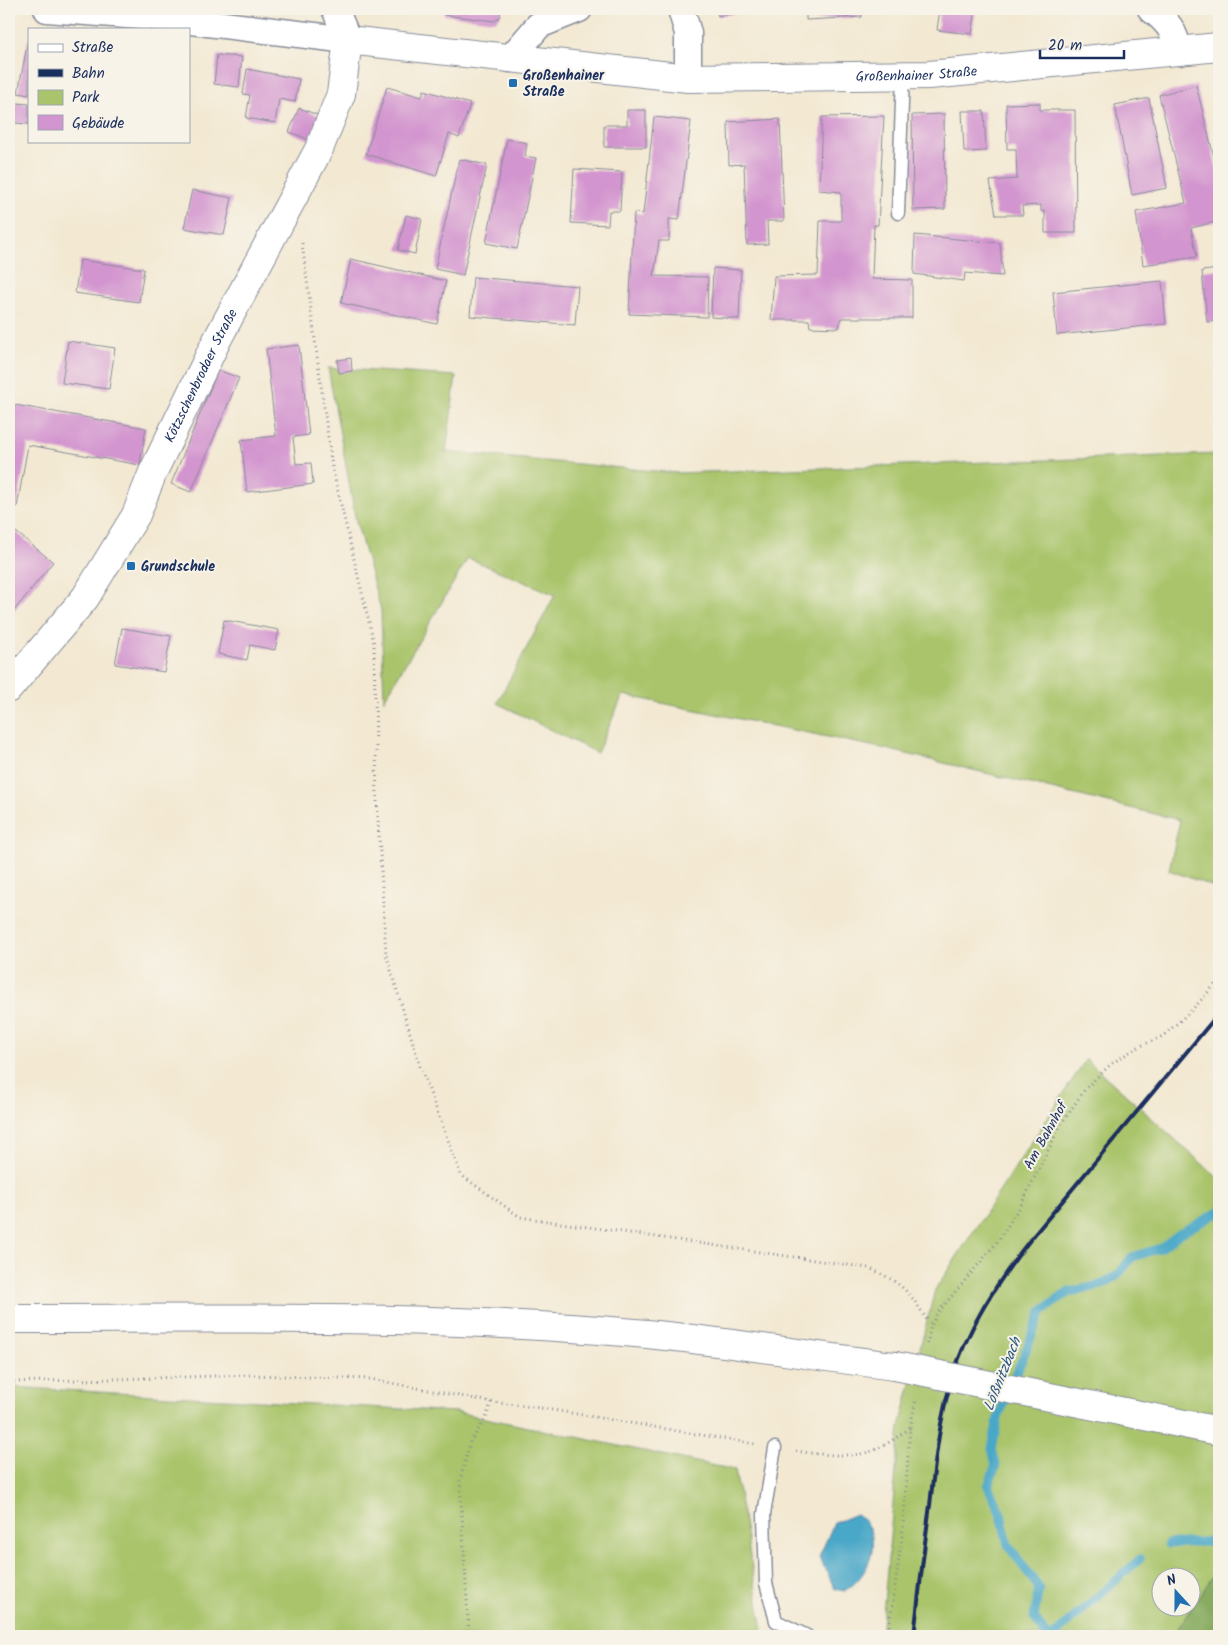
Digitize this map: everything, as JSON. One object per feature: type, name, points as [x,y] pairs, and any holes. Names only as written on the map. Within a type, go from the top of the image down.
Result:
[{"type":"street","name":"Großenhainer Straße","points":[[47,9],[166,18],[688,78],[904,75],[1219,47]]},
{"type":"street","points":[[335,9],[348,40]]},
{"type":"street","points":[[510,59],[536,17],[579,9]]},
{"type":"street","points":[[681,9],[688,33],[688,78]]},
{"type":"street","points":[[1150,9],[1164,19],[1175,33],[1179,52]]},
{"type":"street","name":"Kötzschenbrodaer Straße","points":[[9,688],[85,598],[136,515],[153,472],[218,338],[319,149],[341,94],[348,40]]},
{"type":"street","points":[[9,1319],[241,1317],[484,1324],[647,1334],[895,1366],[1219,1431]]},
{"type":"lane","points":[[898,213],[904,75]]},
{"type":"lane","points":[[774,1448],[764,1514],[766,1583],[776,1621],[807,1636]]},
{"type":"path","name":"Am Bahnhof","points":[[295,196],[332,467],[374,644],[376,801],[386,954],[420,1066],[461,1175],[520,1217],[869,1268],[891,1278],[910,1293],[930,1326],[946,1303],[998,1240],[1021,1205],[1060,1124],[1086,1088],[1111,1064],[1136,1048],[1163,1036],[1192,1010],[1219,980]]},
{"type":"path","points":[[9,1382],[252,1375],[370,1379],[491,1402],[541,1408],[821,1455],[868,1452],[893,1440],[910,1428],[903,1529],[888,1636]]},
{"type":"path","points":[[469,1636],[460,1481],[470,1442],[486,1418],[491,1402]]},
{"type":"path","points":[[889,1628],[898,1636]]},
{"type":"green space","points":[[328,368],[456,376],[446,452],[677,473],[1219,454],[1219,881],[1214,887],[1169,870],[1180,820],[886,749],[623,695],[597,753],[497,703],[555,595],[468,558],[384,700],[381,610],[356,521]]},
{"type":"green space","points":[[1086,1059],[1219,1179],[1219,1567],[1200,1596],[1200,1568],[1150,1568],[1150,1618],[1185,1618],[1173,1636],[881,1636],[900,1426],[935,1290]]},
{"type":"green space","points":[[9,1387],[456,1412],[735,1470],[764,1636],[9,1636]]},
{"type":"green space","points":[[1219,1567],[1219,1636],[1173,1636],[1185,1618],[1200,1618],[1200,1596]]},
{"type":"water","points":[[856,1514],[865,1522],[871,1532],[873,1543],[868,1565],[853,1584],[844,1591],[835,1589],[819,1557],[834,1523]]},
{"type":"building","points":[[444,9],[501,9],[500,17],[495,21],[444,15]]},
{"type":"building","points":[[717,9],[757,9],[757,10],[718,16]]},
{"type":"building","points":[[806,9],[862,9],[862,17],[806,20]]},
{"type":"building","points":[[940,9],[976,9],[972,34],[937,30]]},
{"type":"building","points":[[28,40],[28,95],[18,93]]},
{"type":"building","points":[[217,55],[242,57],[239,87],[214,84]]},
{"type":"building","points":[[247,69],[299,79],[295,102],[279,99],[275,123],[246,118],[250,95],[243,94]]},
{"type":"building","points":[[1196,85],[1219,177],[1219,221],[1191,228],[1197,257],[1143,265],[1136,212],[1186,203],[1159,95]]},
{"type":"building","points":[[387,87],[422,97],[424,90],[470,104],[459,138],[449,134],[436,176],[366,154]]},
{"type":"building","points":[[1149,98],[1167,188],[1132,195],[1115,105]]},
{"type":"building","points":[[16,103],[28,104],[28,124],[14,123]]},
{"type":"building","points":[[1040,103],[1040,110],[1075,110],[1076,233],[1045,233],[1045,212],[1041,211],[1041,205],[1022,206],[1023,215],[996,215],[990,181],[1017,179],[1016,149],[1007,149],[1006,104]]},
{"type":"building","points":[[299,108],[323,117],[313,141],[289,132]]},
{"type":"building","points":[[627,110],[646,110],[646,147],[604,147],[604,125],[627,125]]},
{"type":"building","points":[[962,111],[984,111],[986,151],[964,152]]},
{"type":"building","points":[[944,114],[945,209],[913,210],[912,115]]},
{"type":"building","points":[[884,116],[878,225],[874,225],[872,279],[912,280],[912,318],[841,318],[839,328],[810,327],[809,320],[771,320],[774,276],[818,275],[820,221],[841,221],[841,192],[819,190],[822,117]]},
{"type":"building","points":[[654,117],[691,121],[679,220],[669,219],[669,241],[659,241],[654,276],[708,277],[707,317],[629,314],[634,213],[643,214]]},
{"type":"building","points":[[780,119],[784,221],[767,221],[768,244],[747,245],[744,164],[729,165],[728,122]]},
{"type":"building","points":[[507,139],[527,143],[525,156],[536,158],[517,249],[486,243]]},
{"type":"building","points":[[459,159],[487,165],[463,275],[435,269]]},
{"type":"building","points":[[574,169],[622,172],[620,211],[609,211],[608,225],[571,223]]},
{"type":"building","points":[[192,190],[232,198],[224,235],[184,228]]},
{"type":"building","points":[[406,215],[422,219],[415,254],[398,250]]},
{"type":"building","points":[[915,235],[1000,243],[1003,276],[965,273],[964,281],[914,274]]},
{"type":"building","points":[[351,259],[446,281],[437,324],[341,303]]},
{"type":"building","points":[[80,260],[144,269],[139,302],[75,293]]},
{"type":"building","points":[[713,268],[741,270],[739,319],[711,317]]},
{"type":"building","points":[[1219,269],[1219,321],[1207,322],[1202,271]]},
{"type":"building","points":[[473,277],[578,286],[575,325],[470,316]]},
{"type":"building","points":[[1162,281],[1166,324],[1057,335],[1053,292]]},
{"type":"building","points":[[68,341],[115,348],[109,389],[62,383]]},
{"type":"building","points":[[299,345],[309,435],[293,437],[296,464],[311,463],[313,484],[247,492],[241,440],[276,436],[266,349]]},
{"type":"building","points":[[351,358],[352,371],[339,373],[337,360]]},
{"type":"building","points":[[218,370],[239,378],[191,492],[171,484]]},
{"type":"building","points":[[9,404],[146,428],[140,465],[28,445],[17,507],[9,505]]},
{"type":"building","points":[[16,532],[53,562],[9,617],[9,541]]},
{"type":"building","points":[[224,620],[279,630],[275,650],[250,645],[247,660],[218,654]]},
{"type":"building","points":[[122,628],[171,636],[164,672],[115,664]]},
{"type":"waterway","name":"Lößnitzbach","points":[[1046,1636],[1034,1617],[1039,1588],[1008,1545],[1001,1514],[988,1486],[996,1465],[992,1449],[998,1418],[1042,1311],[1069,1292],[1101,1285],[1118,1275],[1132,1257],[1161,1248],[1179,1234],[1219,1212]]},
{"type":"waterway","points":[[1168,1544],[1219,1541]]},
{"type":"waterway","points":[[1053,1636],[1140,1559]]},
{"type":"railway","points":[[914,1636],[941,1424],[950,1384],[964,1346],[994,1291],[1030,1240],[1219,1013]]},
{"type":"place","name":"Großenhainer Straße","points":[[513,83]]},
{"type":"place","name":"Grundschule","points":[[131,566]]}]
